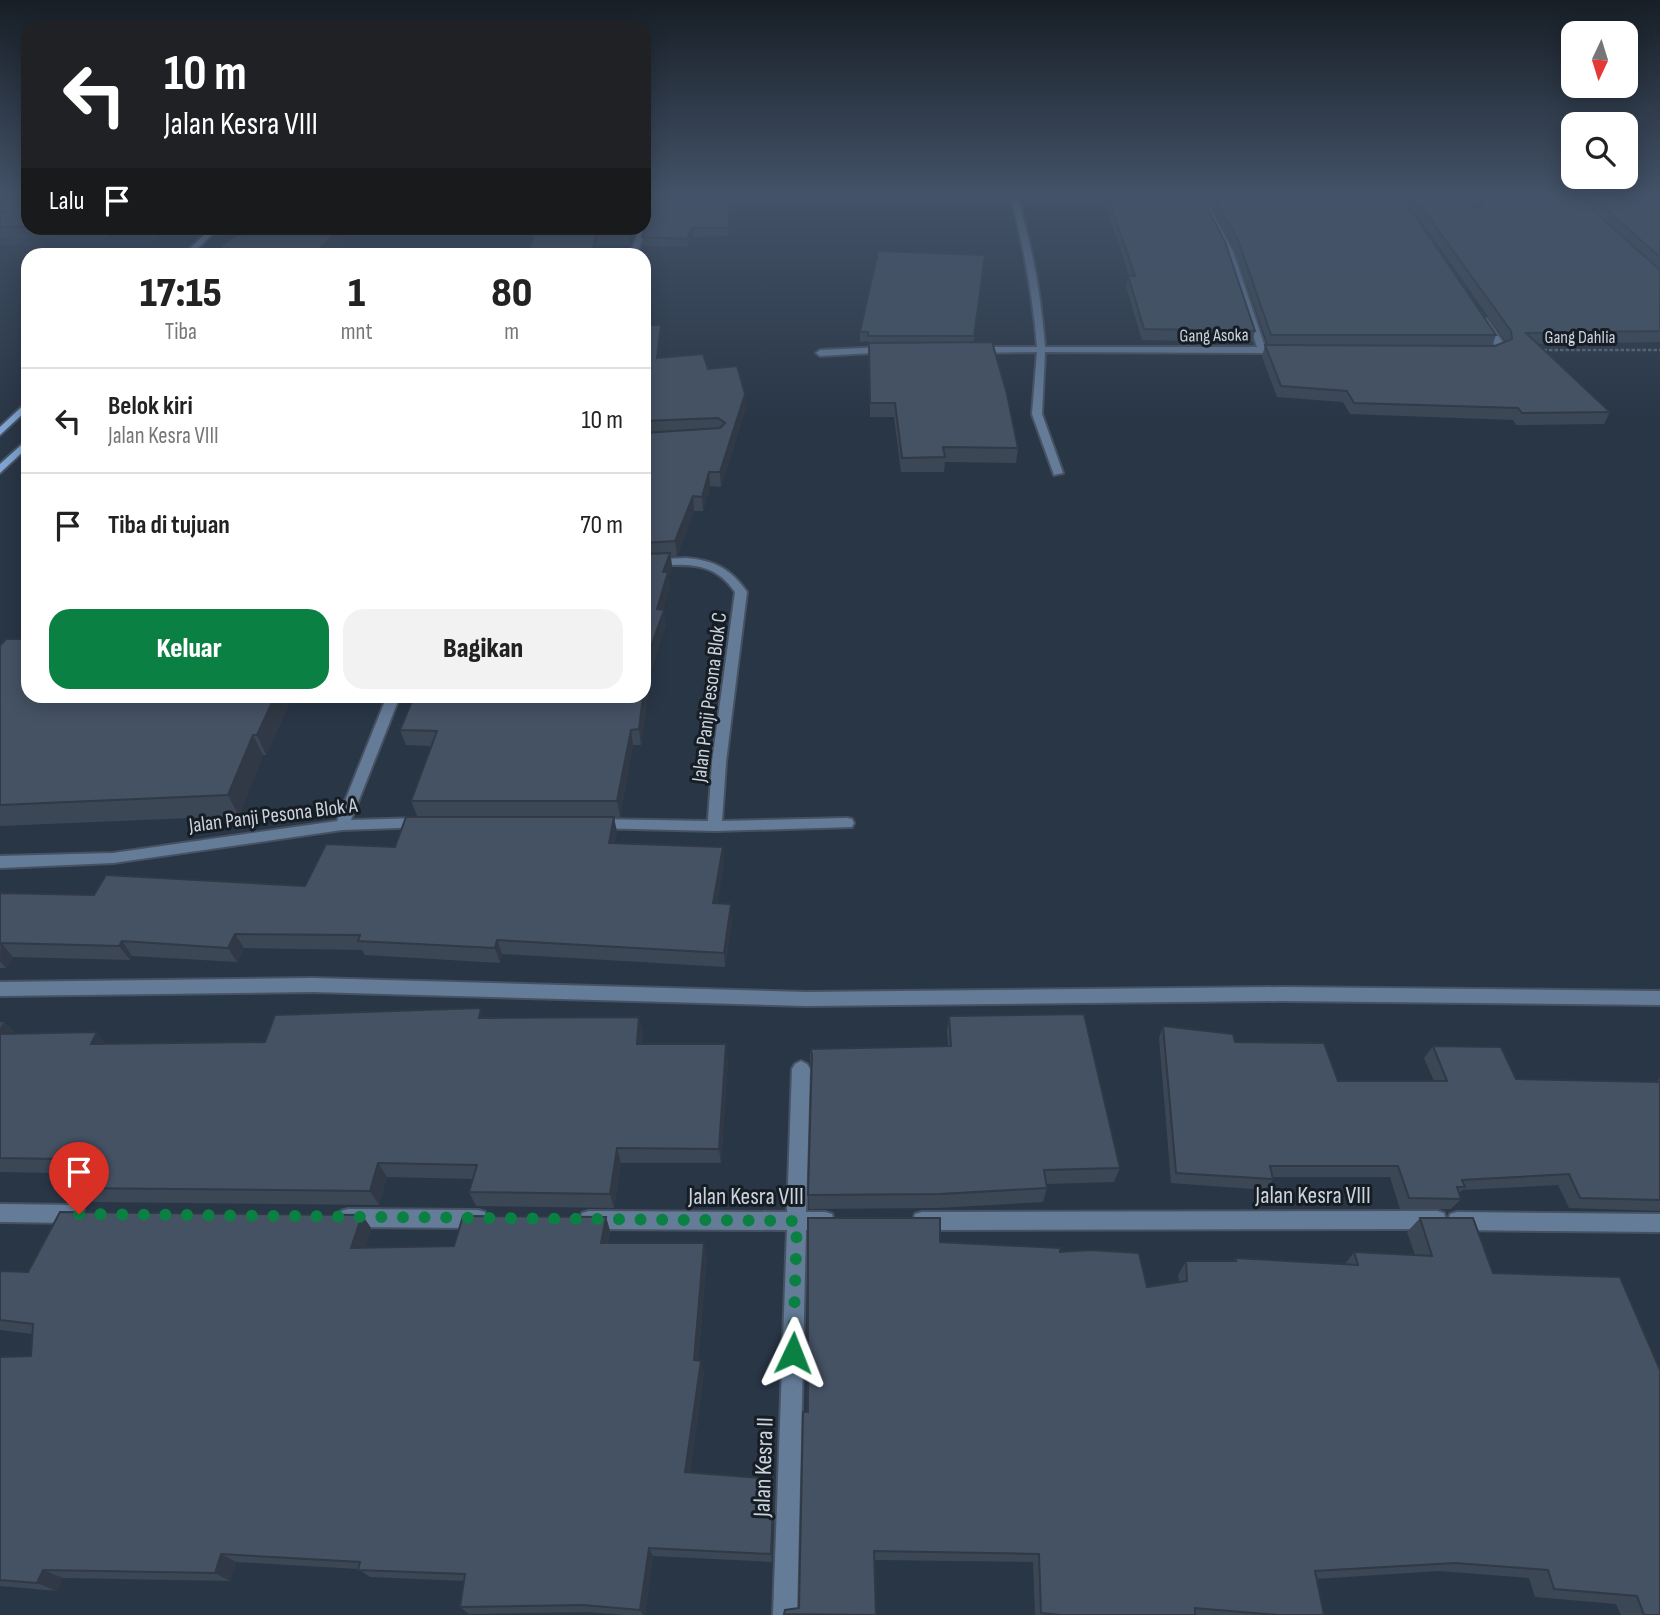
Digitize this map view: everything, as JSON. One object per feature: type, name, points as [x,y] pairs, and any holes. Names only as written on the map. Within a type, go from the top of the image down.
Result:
[{"type":"main road","points":[[0,432],[21,411]]},
{"type":"main road","points":[[0,470],[21,449]]},
{"type":"street","points":[[1031,269],[1041,350],[1037,414],[1058,473]]},
{"type":"street","points":[[1237,269],[1262,350]]},
{"type":"street","points":[[1475,352],[1501,349],[1478,313]]},
{"type":"street","name":"Gang Asoka","points":[[971,350],[1290,349]]},
{"type":"street","points":[[820,353],[901,350]]},
{"type":"street","name":"Jalan Panji Pesona Blok C","points":[[651,563],[701,563],[723,569],[738,587],[741,598],[719,762],[715,826]]},
{"type":"street","points":[[342,825],[391,703]]},
{"type":"street","name":"Jalan Panji Pesona Blok A","points":[[0,862],[113,858],[342,825],[435,823]]},
{"type":"street","points":[[581,823],[715,826],[847,823]]},
{"type":"street","points":[[0,989],[313,985],[806,999],[1282,994],[1660,999]]},
{"type":"street","name":"Jalan Kesra II","points":[[785,1615],[801,1069]]},
{"type":"street","points":[[0,1213],[96,1214]]},
{"type":"street","points":[[328,1218],[493,1219]]},
{"type":"street","name":"Jalan Kesra VIII","points":[[908,1221],[1295,1219],[1660,1223]]},
{"type":"street","name":"Jalan Kesra VIII","points":[[576,1220],[838,1221]]},
{"type":"path","name":"Gang Dahlia","points":[[1501,349],[1660,350]]},
{"type":"building","points":[[874,269],[983,269],[974,336],[868,336],[868,332],[860,332]]},
{"type":"building","points":[[1133,269],[1234,269],[1255,331],[1144,329],[1128,276],[1135,276]]},
{"type":"building","points":[[1248,269],[1452,269],[1496,335],[1271,335]]},
{"type":"building","points":[[1466,269],[1660,270],[1660,331],[1526,333],[1610,412],[1522,413],[1518,408],[1354,403],[1347,391],[1281,386],[1265,345],[1495,346],[1512,339],[1511,331]]},
{"type":"building","points":[[651,325],[661,325],[657,358],[703,354],[708,369],[737,366],[745,394],[720,472],[709,472],[702,497],[693,496],[675,541],[651,543],[651,433],[720,428],[725,423],[718,418],[651,421]]},
{"type":"building","points":[[992,342],[1007,394],[1018,448],[943,447],[945,457],[902,458],[895,403],[870,403],[869,343]]},
{"type":"building","points":[[670,553],[663,572],[668,572],[657,609],[664,610],[651,647],[651,554]]},
{"type":"building","points":[[6,639],[21,639],[21,703],[272,703],[257,735],[253,735],[228,795],[0,805],[0,646]]},
{"type":"building","points":[[411,703],[642,703],[639,729],[631,730],[617,801],[411,801],[437,731],[400,730]]},
{"type":"building","points":[[406,817],[614,817],[609,843],[723,847],[713,903],[731,904],[724,953],[497,940],[495,948],[358,941],[360,935],[235,934],[228,948],[122,941],[119,946],[0,944],[0,893],[94,895],[106,875],[305,886],[326,844],[395,847]]},
{"type":"building","points":[[481,1008],[479,1018],[639,1017],[637,1044],[726,1044],[719,1149],[617,1148],[610,1194],[469,1192],[477,1165],[378,1163],[370,1191],[72,1188],[78,1177],[47,1178],[57,1159],[0,1158],[0,1034],[97,1032],[91,1044],[265,1042],[275,1015]]},
{"type":"building","points":[[1084,1014],[1120,1168],[1044,1170],[1047,1188],[940,1194],[808,1195],[810,1049],[951,1046],[949,1016]]},
{"type":"building","points":[[1163,1026],[1233,1034],[1235,1042],[1324,1043],[1338,1081],[1447,1081],[1433,1046],[1501,1047],[1516,1079],[1660,1082],[1660,1200],[1580,1198],[1569,1174],[1462,1180],[1465,1187],[1457,1187],[1461,1199],[1409,1198],[1398,1166],[1270,1166],[1273,1179],[1176,1173]]},
{"type":"building","points":[[60,1212],[362,1215],[351,1248],[454,1246],[463,1216],[606,1217],[601,1243],[704,1243],[694,1360],[701,1361],[685,1472],[774,1479],[771,1554],[649,1548],[640,1610],[583,1605],[460,1607],[465,1574],[358,1570],[360,1562],[221,1554],[215,1573],[43,1570],[37,1583],[0,1580],[0,1357],[31,1356],[33,1324],[0,1320],[0,1271],[28,1272]]},
{"type":"building","points":[[808,1218],[940,1218],[940,1242],[1060,1248],[1060,1252],[1090,1250],[1139,1253],[1147,1287],[1187,1281],[1186,1261],[1236,1261],[1235,1258],[1358,1265],[1354,1252],[1432,1256],[1420,1218],[1473,1218],[1493,1273],[1620,1277],[1660,1370],[1660,1615],[1644,1615],[1637,1596],[1554,1589],[1548,1570],[1455,1563],[1315,1571],[1324,1615],[1278,1615],[1195,1608],[1195,1615],[1061,1615],[1041,1613],[1039,1554],[874,1551],[876,1615],[784,1614],[785,1610],[799,1608],[803,1412],[808,1412]]},
{"type":"route","points":[[79,1214],[797,1221],[793,1353]]}]
